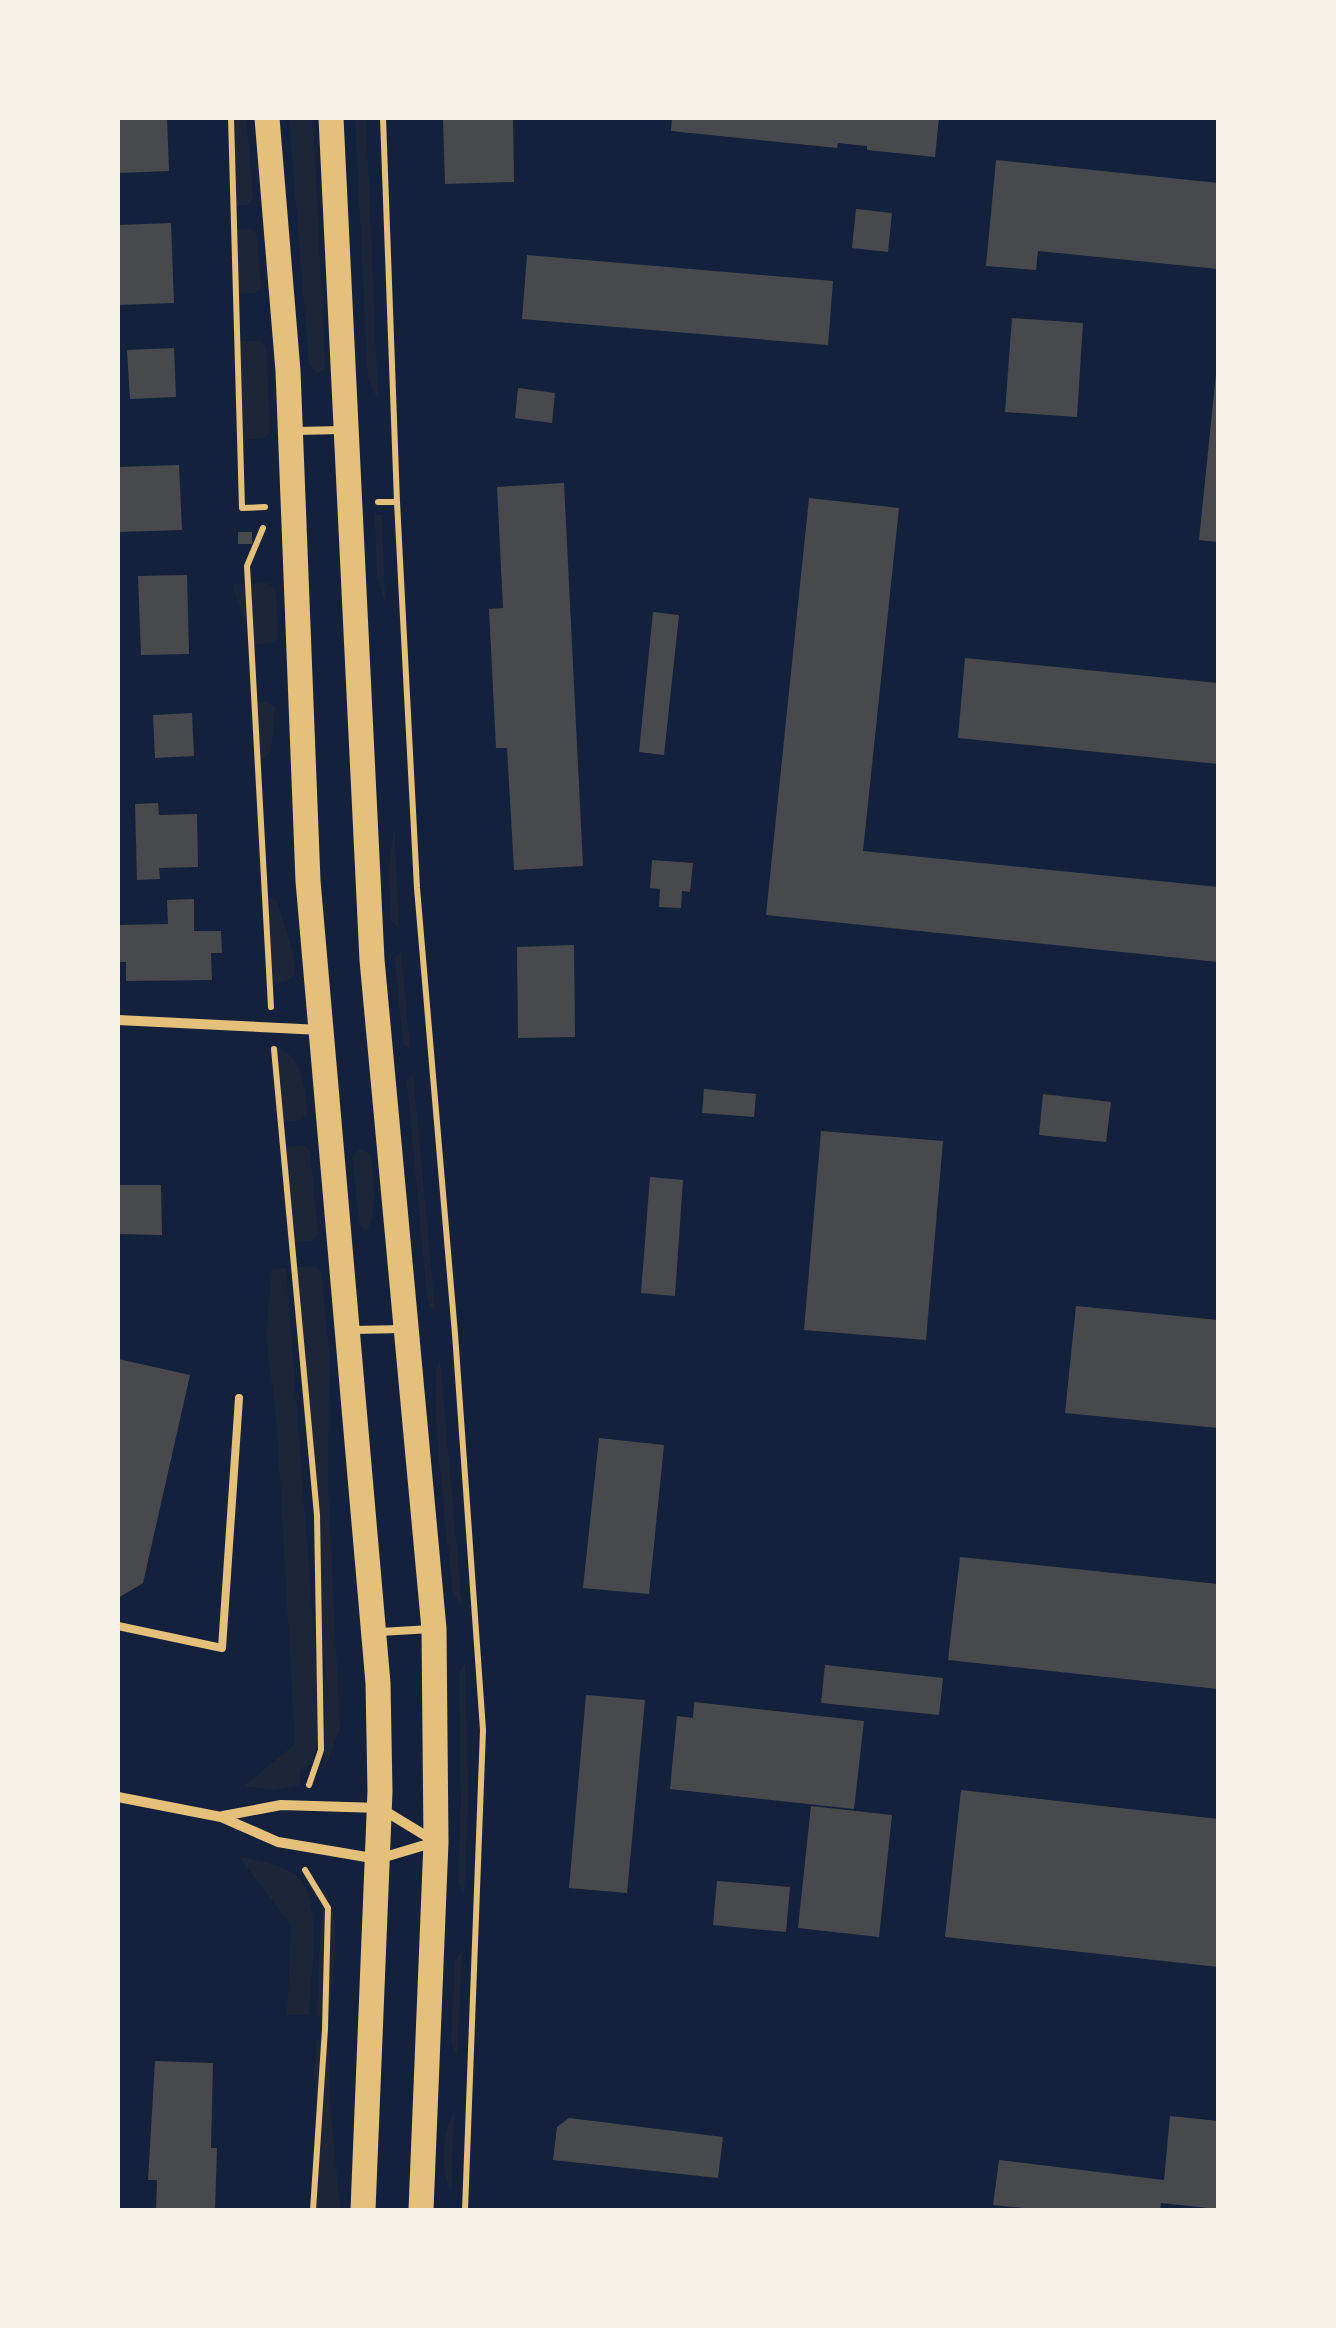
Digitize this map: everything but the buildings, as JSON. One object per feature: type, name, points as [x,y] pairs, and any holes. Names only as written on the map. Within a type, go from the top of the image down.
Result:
[{"type":"main road","points":[[267,118],[291,431],[308,881],[375,1632],[380,1808],[363,2210]]},
{"type":"main road","points":[[332,118],[366,877],[434,1629],[436,1842],[421,2210]]},
{"type":"street","points":[[118,1020],[320,1030]]},
{"type":"street","points":[[118,1797],[221,1817],[278,1842],[378,1860],[436,1842]]},
{"type":"street","points":[[221,1817],[281,1805],[380,1808],[436,1842]]},
{"type":"lane","points":[[291,431],[347,430]]},
{"type":"lane","points":[[348,1330],[407,1329]]},
{"type":"lane","points":[[118,1626],[222,1648],[239,1398]]},
{"type":"lane","points":[[375,1632],[434,1629]]},
{"type":"path","points":[[231,118],[242,508],[273,506],[247,566],[272,1028],[317,1514],[321,1750],[309,1784]]},
{"type":"path","points":[[383,118],[416,888],[455,1334],[483,1730],[465,2210]]},
{"type":"path","points":[[371,502],[397,502]]},
{"type":"path","points":[[304,1870],[328,1908],[313,2210]]},
{"type":"shaded area","points":[[232,118],[246,118],[253,198],[247,205],[235,205]]},
{"type":"shaded area","points":[[289,118],[313,118],[325,364],[324,370],[317,373],[309,365]]},
{"type":"shaded area","points":[[355,118],[366,118],[378,399],[368,380]]},
{"type":"shaded area","points":[[235,230],[256,232],[261,288],[255,293],[238,294]]},
{"type":"shaded area","points":[[240,341],[260,341],[266,346],[270,432],[264,438],[243,440]]},
{"type":"shaded area","points":[[375,515],[382,515],[385,602],[377,577]]},
{"type":"shaded area","points":[[268,583],[276,589],[278,639],[251,645],[233,584]]},
{"type":"shaded area","points":[[254,702],[275,707],[271,751],[255,760]]},
{"type":"shaded area","points":[[394,827],[399,927],[391,921],[389,874]]},
{"type":"shaded area","points":[[264,899],[277,901],[294,956],[295,974],[286,981],[269,983]]},
{"type":"shaded area","points":[[401,951],[410,1048],[403,1044],[395,958]]},
{"type":"shaded area","points":[[275,1046],[292,1058],[301,1074],[307,1113],[302,1120],[281,1122]]},
{"type":"shaded area","points":[[413,1073],[435,1311],[427,1296],[407,1082]]},
{"type":"shaded area","points":[[304,1145],[310,1151],[318,1234],[312,1241],[292,1242],[283,1147]]},
{"type":"shaded area","points":[[360,1149],[371,1154],[374,1184],[373,1215],[366,1231],[360,1225],[352,1157]]},
{"type":"shaded area","points":[[315,1266],[321,1271],[329,1351],[328,1491],[340,1729],[325,1768],[325,1669],[295,1267]]},
{"type":"shaded area","points":[[286,1268],[317,1674],[317,1746],[311,1764],[300,1770],[299,1785],[272,1790],[244,1786],[295,1744],[277,1427],[266,1334],[272,1270]]},
{"type":"shaded area","points":[[440,1360],[462,1607],[453,1592],[440,1470],[436,1374]]},
{"type":"shaded area","points":[[465,1662],[468,1800],[464,1897],[458,1881],[459,1673]]},
{"type":"shaded area","points":[[238,1856],[285,1869],[306,1888],[313,1922],[309,2015],[287,2015],[291,1925]]},
{"type":"shaded area","points":[[322,1885],[333,1913],[335,1946],[330,2010],[325,2016],[317,2016]]},
{"type":"shaded area","points":[[462,1950],[457,2054],[451,2043],[455,1962]]},
{"type":"shaded area","points":[[316,2040],[329,2047],[340,2210],[314,2210]]},
{"type":"shaded area","points":[[454,2114],[451,2189],[444,2151]]}]
